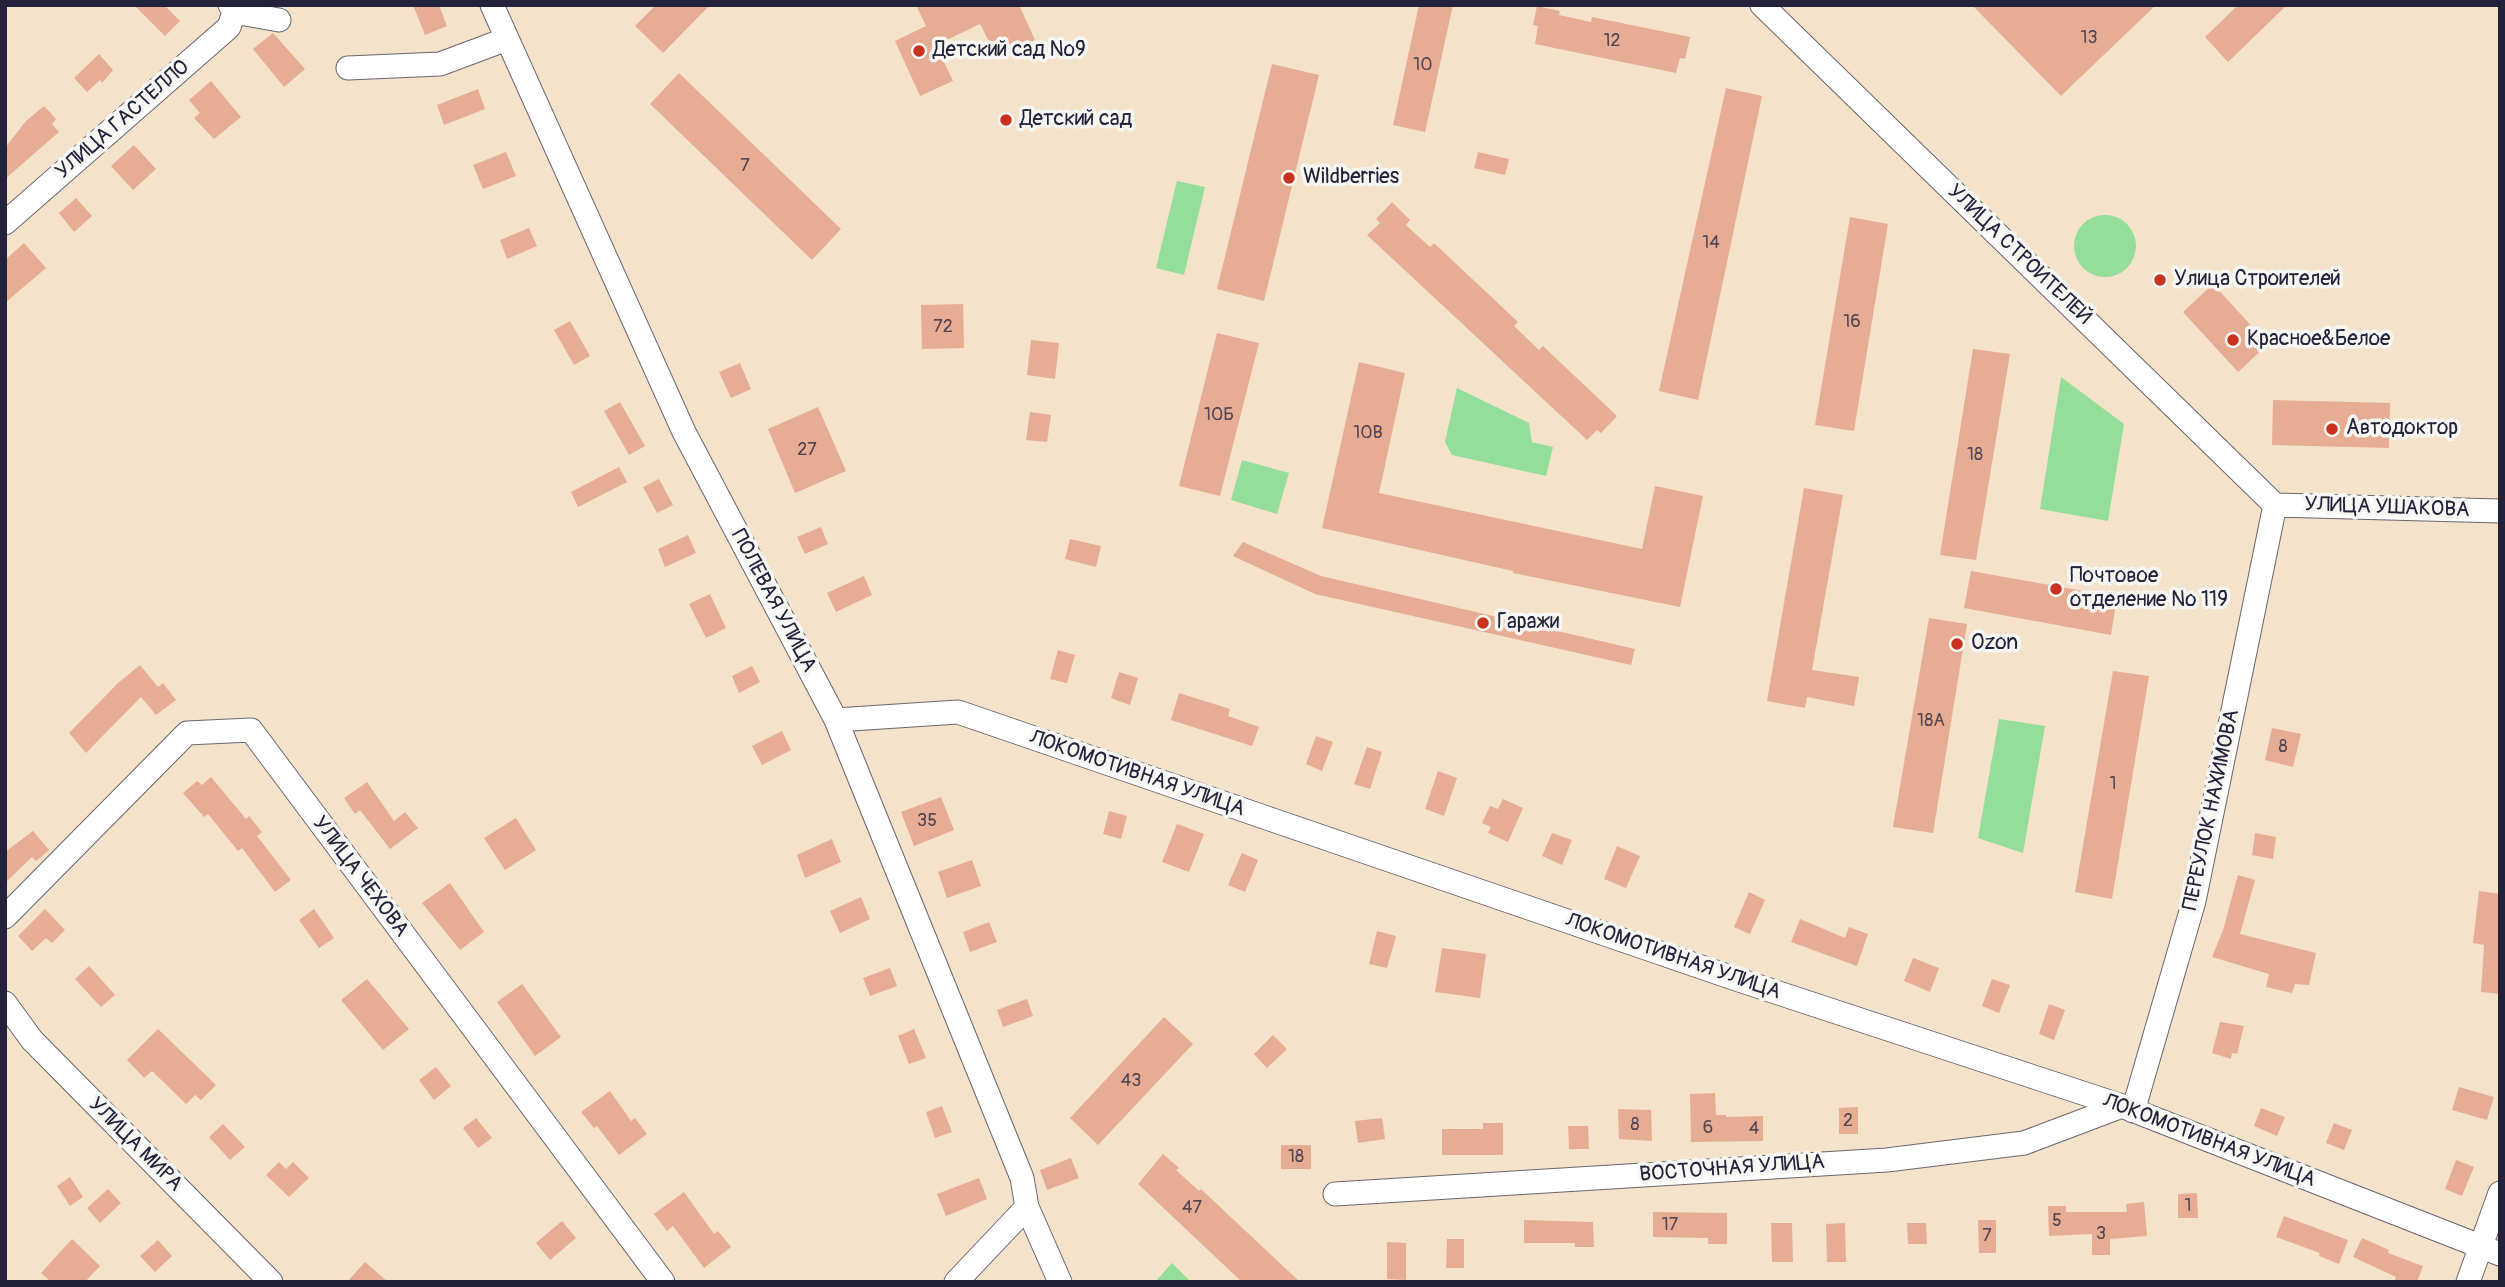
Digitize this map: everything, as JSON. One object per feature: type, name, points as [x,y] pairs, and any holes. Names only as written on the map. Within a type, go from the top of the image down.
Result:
[{"type":"street","name":"ПОЛЕВАЯ УЛИЦА","points":[[492,5],[684,432],[836,720],[1022,1178],[1027,1207],[1060,1282]]},
{"type":"street","name":"УЛИЦА СТРОИТЕЛЕЙ","points":[[1762,5],[2275,505]]},
{"type":"street","points":[[232,9],[279,20]]},
{"type":"street","name":"УЛИЦА ГАСТЕЛЛО","points":[[5,223],[229,27],[232,9]]},
{"type":"street","points":[[348,68],[440,64],[507,39]]},
{"type":"street","name":"УЛИЦА УШАКОВА","points":[[2275,505],[2500,511]]},
{"type":"street","name":"ПЕРЕУЛОК НАХИМОВА","points":[[2128,1108],[2194,901],[2275,505]]},
{"type":"street","name":"ЛОКОМОТИВНАЯ УЛИЦА","points":[[836,720],[958,712],[1736,979],[2128,1108],[2490,1251]]},
{"type":"street","name":"УЛИЦА ЧЕХОВА","points":[[5,917],[187,733],[251,730],[663,1282]]},
{"type":"street","name":"УЛИЦА МИРА","points":[[5,1003],[32,1040],[271,1282]]},
{"type":"street","name":"ВОСТОЧНАЯ УЛИЦА","points":[[1335,1194],[1887,1160],[2024,1143],[2128,1108]]},
{"type":"street","points":[[2468,1282],[2490,1251],[2500,1193]]},
{"type":"street","points":[[956,1282],[1027,1207]]},
{"type":"green space","points":[[1177,181],[1205,187],[1184,275],[1156,268]]},
{"type":"green space","points":[[2105,215],[2127,224],[2136,246],[2127,268],[2105,277],[2083,268],[2074,246],[2083,224]]},
{"type":"green space","points":[[2061,377],[2124,424],[2108,521],[2040,509]]},
{"type":"green space","points":[[1457,388],[1529,423],[1532,442],[1553,447],[1546,476],[1452,455],[1445,442]]},
{"type":"green space","points":[[1242,460],[1289,473],[1277,514],[1231,500]]},
{"type":"green space","points":[[1999,719],[2045,726],[2023,853],[1978,838]]},
{"type":"green space","points":[[1172,1263],[1191,1282],[1155,1282]]},
{"type":"building","points":[[134,5],[164,5],[180,21],[165,36]]},
{"type":"building","points":[[413,5],[439,5],[447,26],[425,35]]},
{"type":"building","points":[[656,5],[710,5],[663,53],[635,26]]},
{"type":"building","name":"Детский сад №9","points":[[916,5],[1019,5],[1035,40],[997,57],[980,24],[936,45],[953,81],[920,96],[895,41],[926,26]]},
{"type":"building","points":[[1419,5],[1453,5],[1425,132],[1393,125]]},
{"type":"building","points":[[1972,5],[2156,5],[2061,96]]},
{"type":"building","points":[[2238,5],[2287,5],[2228,62],[2205,37]]},
{"type":"building","points":[[1537,6],[1560,11],[1559,15],[1591,22],[1592,17],[1690,37],[1685,59],[1680,58],[1676,73],[1535,44],[1538,26],[1533,25]]},
{"type":"building","points":[[273,33],[305,69],[284,87],[253,49]]},
{"type":"building","points":[[99,54],[113,70],[102,83],[100,80],[87,92],[74,78]]},
{"type":"building","points":[[1272,64],[1319,75],[1264,301],[1217,289]]},
{"type":"building","points":[[679,73],[841,229],[812,260],[650,104]]},
{"type":"building","points":[[211,81],[241,117],[214,139],[194,118],[200,113],[189,100]]},
{"type":"building","points":[[1726,88],[1762,96],[1698,400],[1659,391]]},
{"type":"building","points":[[478,89],[485,109],[444,125],[437,105]]},
{"type":"building","points":[[44,106],[56,119],[52,124],[59,132],[5,179],[5,148],[26,121]]},
{"type":"building","points":[[134,145],[156,169],[133,190],[111,166]]},
{"type":"building","points":[[506,152],[516,176],[483,189],[473,165]]},
{"type":"building","points":[[1478,152],[1509,159],[1505,175],[1474,168]]},
{"type":"building","points":[[76,198],[92,216],[74,232],[59,213]]},
{"type":"building","points":[[1392,202],[1410,220],[1406,225],[1430,247],[1434,243],[1518,322],[1514,326],[1539,350],[1543,346],[1617,416],[1601,433],[1597,430],[1587,440],[1367,235],[1380,223],[1376,219]]},
{"type":"building","points":[[1850,217],[1888,224],[1854,431],[1815,425]]},
{"type":"building","points":[[529,228],[537,246],[507,259],[500,240]]},
{"type":"building","points":[[24,243],[46,268],[5,303],[5,260]]},
{"type":"building","points":[[2213,284],[2268,344],[2238,372],[2183,312]]},
{"type":"building","points":[[963,304],[964,348],[922,349],[921,305]]},
{"type":"building","points":[[570,321],[590,356],[574,365],[554,330]]},
{"type":"building","points":[[1217,333],[1259,343],[1220,496],[1179,486]]},
{"type":"building","points":[[1031,340],[1059,343],[1055,379],[1027,375]]},
{"type":"building","points":[[1973,349],[2010,354],[1976,560],[1940,555]]},
{"type":"building","points":[[1359,362],[1405,373],[1379,493],[1642,549],[1655,486],[1703,496],[1680,607],[1513,573],[1322,528]]},
{"type":"building","points":[[740,363],[751,389],[731,398],[719,372]]},
{"type":"building","points":[[2273,400],[2390,403],[2389,448],[2272,445]]},
{"type":"building","points":[[620,402],[645,446],[629,455],[604,411]]},
{"type":"building","points":[[818,407],[846,471],[795,493],[768,429]]},
{"type":"building","points":[[1030,412],[1051,415],[1047,442],[1026,440]]},
{"type":"building","points":[[619,467],[627,482],[578,507],[571,492]]},
{"type":"building","points":[[659,479],[673,505],[657,513],[643,487]]},
{"type":"building","points":[[1804,488],[1843,495],[1812,670],[1859,677],[1854,706],[1807,697],[1805,708],[1767,701]]},
{"type":"building","points":[[821,527],[828,544],[805,554],[797,537]]},
{"type":"building","points":[[688,535],[696,553],[665,567],[658,549]]},
{"type":"building","points":[[1070,539],[1101,546],[1096,567],[1065,559]]},
{"type":"building","name":"Гаражи","points":[[1243,542],[1321,576],[1635,649],[1631,665],[1315,594],[1233,556]]},
{"type":"building","points":[[1971,571],[2117,597],[2111,635],[1964,608]]},
{"type":"building","points":[[864,576],[872,595],[836,612],[827,593]]},
{"type":"building","points":[[710,594],[726,628],[706,638],[689,604]]},
{"type":"building","points":[[1929,618],[1967,624],[1933,833],[1893,827]]},
{"type":"building","points":[[1058,650],[1075,655],[1067,683],[1050,679]]},
{"type":"building","points":[[140,665],[158,687],[163,683],[176,700],[156,715],[141,697],[86,753],[69,733],[118,683]]},
{"type":"building","points":[[752,666],[760,682],[739,693],[732,676]]},
{"type":"building","points":[[2113,671],[2149,676],[2112,899],[2075,892]]},
{"type":"building","points":[[1119,672],[1138,678],[1130,705],[1111,698]]},
{"type":"building","points":[[1179,693],[1230,709],[1228,716],[1259,727],[1252,746],[1171,720]]},
{"type":"building","points":[[2272,728],[2301,734],[2293,767],[2265,760]]},
{"type":"building","points":[[782,731],[791,750],[762,765],[752,746]]},
{"type":"building","points":[[1316,736],[1333,742],[1322,771],[1306,764]]},
{"type":"building","points":[[1367,747],[1382,752],[1370,789],[1354,784]]},
{"type":"building","points":[[1438,771],[1457,778],[1444,816],[1425,809]]},
{"type":"building","points":[[211,777],[246,819],[249,816],[262,832],[257,836],[291,880],[275,892],[242,848],[238,851],[208,814],[204,817],[183,793],[197,781],[202,785]]},
{"type":"building","points":[[367,782],[394,821],[405,812],[418,828],[390,849],[360,810],[355,814],[344,798]]},
{"type":"building","points":[[941,797],[954,830],[914,846],[901,812]]},
{"type":"building","points":[[1503,799],[1523,808],[1508,842],[1488,833],[1491,827],[1482,823],[1490,806],[1498,809]]},
{"type":"building","points":[[1109,811],[1127,816],[1121,839],[1103,834]]},
{"type":"building","points":[[516,818],[536,850],[505,870],[484,838]]},
{"type":"building","points":[[1177,824],[1204,834],[1189,872],[1162,862]]},
{"type":"building","points":[[33,831],[49,850],[36,861],[32,857],[5,883],[5,852]]},
{"type":"building","points":[[1552,833],[1572,840],[1562,865],[1542,856]]},
{"type":"building","points":[[2255,833],[2276,837],[2273,859],[2252,855]]},
{"type":"building","points":[[832,839],[841,862],[805,878],[797,855]]},
{"type":"building","points":[[1617,846],[1640,856],[1626,888],[1604,879]]},
{"type":"building","points":[[1242,853],[1258,860],[1245,892],[1228,885]]},
{"type":"building","points":[[972,860],[981,886],[947,898],[938,872]]},
{"type":"building","points":[[2238,875],[2255,880],[2240,934],[2316,953],[2309,985],[2295,984],[2292,993],[2266,987],[2269,974],[2212,957],[2223,930]]},
{"type":"building","points":[[450,883],[484,932],[460,950],[422,903]]},
{"type":"building","points":[[2479,891],[2500,894],[2500,994],[2481,992],[2484,945],[2473,943]]},
{"type":"building","points":[[1749,892],[1765,900],[1750,934],[1734,927]]},
{"type":"building","points":[[861,897],[870,919],[840,933],[830,911]]},
{"type":"building","points":[[45,909],[65,930],[52,943],[46,938],[32,951],[18,936]]},
{"type":"building","points":[[314,909],[334,938],[319,948],[299,920]]},
{"type":"building","points":[[1800,919],[1845,938],[1849,927],[1868,934],[1857,966],[1791,942]]},
{"type":"building","points":[[989,922],[997,942],[970,952],[963,932]]},
{"type":"building","points":[[1377,931],[1396,936],[1387,968],[1369,964]]},
{"type":"building","points":[[1442,948],[1486,954],[1480,998],[1435,992]]},
{"type":"building","points":[[1913,958],[1939,968],[1930,992],[1904,981]]},
{"type":"building","points":[[89,966],[115,995],[101,1007],[75,979]]},
{"type":"building","points":[[890,968],[897,986],[870,996],[863,978]]},
{"type":"building","points":[[367,979],[409,1029],[383,1050],[341,1000]]},
{"type":"building","points":[[1992,979],[2010,985],[1999,1013],[1982,1006]]},
{"type":"building","points":[[522,984],[561,1037],[535,1056],[497,1002]]},
{"type":"building","points":[[1027,999],[1033,1016],[1003,1027],[997,1010]]},
{"type":"building","points":[[2049,1004],[2065,1010],[2054,1040],[2039,1034]]},
{"type":"building","points":[[1164,1017],[1193,1044],[1098,1145],[1070,1118]]},
{"type":"building","points":[[2220,1022],[2244,1026],[2237,1054],[2232,1053],[2231,1059],[2212,1053]]},
{"type":"building","points":[[158,1029],[216,1085],[201,1100],[195,1095],[186,1104],[152,1071],[144,1078],[127,1060]]},
{"type":"building","points":[[914,1029],[926,1058],[909,1064],[898,1036]]},
{"type":"building","points":[[1273,1035],[1287,1049],[1267,1068],[1254,1054]]},
{"type":"building","points":[[436,1067],[451,1086],[434,1100],[419,1080]]},
{"type":"building","points":[[2459,1087],[2494,1097],[2487,1120],[2452,1110]]},
{"type":"building","points":[[610,1091],[631,1121],[635,1118],[647,1134],[619,1155],[597,1126],[594,1128],[581,1112]]},
{"type":"building","points":[[1715,1093],[1716,1115],[1763,1116],[1763,1141],[1691,1142],[1690,1094]]},
{"type":"building","points":[[942,1106],[952,1132],[935,1138],[926,1112]]},
{"type":"building","points":[[1858,1107],[1858,1134],[1839,1134],[1839,1108]]},
{"type":"building","points":[[2261,1108],[2285,1117],[2277,1136],[2254,1126]]},
{"type":"building","points":[[1618,1109],[1651,1110],[1652,1141],[1619,1139]]},
{"type":"building","points":[[476,1118],[492,1138],[478,1148],[463,1128]]},
{"type":"building","points":[[1382,1118],[1385,1139],[1358,1143],[1355,1121]]},
{"type":"building","points":[[1483,1123],[1503,1123],[1503,1155],[1442,1155],[1442,1129],[1483,1129]]},
{"type":"building","points":[[2334,1123],[2352,1130],[2344,1150],[2326,1143]]},
{"type":"building","points":[[223,1124],[245,1147],[230,1160],[209,1137]]},
{"type":"building","points":[[1568,1126],[1588,1126],[1589,1149],[1569,1149]]},
{"type":"building","points":[[1281,1145],[1311,1145],[1311,1169],[1281,1169]]},
{"type":"building","points":[[1163,1154],[1179,1168],[1176,1170],[1199,1191],[1201,1189],[1300,1282],[1242,1282],[1138,1184]]},
{"type":"building","points":[[1071,1158],[1079,1178],[1047,1190],[1040,1170]]},
{"type":"building","points":[[2456,1160],[2474,1167],[2462,1196],[2445,1189]]},
{"type":"building","points":[[279,1162],[286,1169],[293,1162],[309,1178],[289,1197],[266,1175]]},
{"type":"building","points":[[70,1177],[83,1197],[70,1206],[57,1186]]},
{"type":"building","points":[[979,1178],[987,1199],[946,1216],[937,1194]]},
{"type":"building","points":[[108,1189],[121,1203],[100,1223],[87,1208]]},
{"type":"building","points":[[684,1192],[714,1234],[718,1231],[731,1247],[704,1268],[673,1226],[667,1231],[654,1214]]},
{"type":"building","points":[[2197,1193],[2198,1218],[2178,1218],[2178,1194]]},
{"type":"building","points":[[2144,1202],[2147,1236],[2110,1239],[2110,1255],[2092,1255],[2092,1234],[2049,1236],[2048,1206],[2066,1206],[2066,1212],[2127,1212],[2126,1204]]},
{"type":"building","points":[[1653,1212],[1727,1213],[1727,1244],[1708,1244],[1708,1238],[1653,1237]]},
{"type":"building","points":[[2284,1216],[2348,1240],[2339,1264],[2319,1256],[2320,1253],[2276,1237]]},
{"type":"building","points":[[1524,1220],[1593,1222],[1594,1247],[1575,1247],[1575,1243],[1524,1243]]},
{"type":"building","points":[[1978,1220],[1996,1220],[1996,1253],[1979,1253]]},
{"type":"building","points":[[562,1221],[576,1238],[550,1260],[536,1243]]},
{"type":"building","points":[[1771,1223],[1792,1223],[1793,1262],[1772,1262]]},
{"type":"building","points":[[1845,1223],[1846,1262],[1827,1262],[1826,1224]]},
{"type":"building","points":[[1907,1223],[1926,1223],[1927,1244],[1908,1244]]},
{"type":"building","points":[[2362,1238],[2389,1250],[2388,1253],[2423,1266],[2417,1282],[2394,1282],[2396,1277],[2353,1257]]},
{"type":"building","points":[[72,1239],[100,1266],[85,1282],[51,1282],[41,1273]]},
{"type":"building","points":[[1447,1239],[1464,1239],[1464,1268],[1446,1268]]},
{"type":"building","points":[[158,1240],[172,1256],[155,1272],[140,1256]]},
{"type":"building","points":[[1387,1242],[1406,1243],[1406,1280],[1387,1279]]},
{"type":"building","points":[[365,1262],[388,1282],[347,1282]]},
{"type":"place","name":"Детский сад №9","points":[[919,51]]},
{"type":"place","name":"Детский сад","points":[[1006,120]]},
{"type":"place","name":"Wildberries","points":[[1289,178]]},
{"type":"place","name":"Улица Строителей","points":[[2160,280]]},
{"type":"place","name":"Красное&Белое","points":[[2233,340]]},
{"type":"place","name":"Автодоктор","points":[[2332,429]]},
{"type":"place","name":"Почтовое отделение № 119","points":[[2056,589]]},
{"type":"place","name":"Гаражи","points":[[1483,623]]},
{"type":"place","name":"Ozon","points":[[1957,644]]}]
